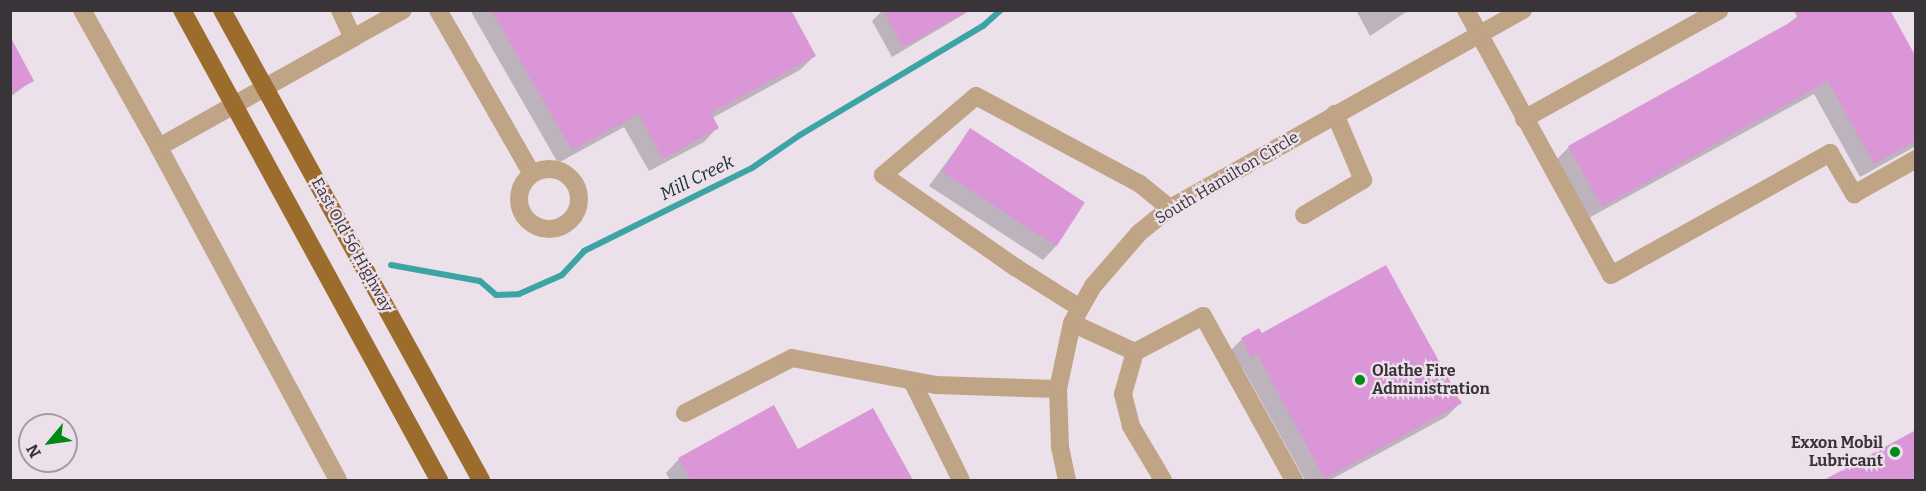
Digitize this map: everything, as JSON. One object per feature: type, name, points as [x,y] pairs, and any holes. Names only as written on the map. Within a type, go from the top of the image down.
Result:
[{"type":"main road","points":[[182,10],[439,480]]},
{"type":"main road","name":"East Old 56 Highway","points":[[222,10],[481,480]]},
{"type":"street","points":[[82,10],[159,147],[338,480]]},
{"type":"street","points":[[340,10],[353,38]]},
{"type":"street","points":[[159,147],[233,102],[403,10]]},
{"type":"street","points":[[438,10],[532,174]]},
{"type":"street","points":[[1466,10],[1611,275],[1830,153],[1854,194],[1916,159]]},
{"type":"street","name":"South Hamilton Circle","points":[[1067,480],[1060,446],[1058,389],[1076,315],[1113,260],[1170,208],[1523,10]]},
{"type":"street","points":[[1524,119],[1720,10]]},
{"type":"street","points":[[1135,352],[1076,315],[1015,267],[883,175],[976,96],[1140,184],[1170,208]]},
{"type":"street","points":[[1304,215],[1363,180],[1335,114]]},
{"type":"street","points":[[1163,480],[1131,426],[1123,394],[1135,352],[1203,316],[1294,480]]},
{"type":"street","points":[[685,412],[792,358],[936,385],[1058,389]]},
{"type":"street","points":[[912,381],[962,480]]},
{"type":"building","points":[[491,10],[791,10],[816,56],[711,113],[719,128],[663,159],[639,114],[572,150]]},
{"type":"building","points":[[883,10],[970,10],[903,47]]},
{"type":"building","points":[[1793,10],[1890,10],[1916,57],[1916,141],[1874,164],[1828,81],[1602,207],[1568,146],[1798,18]]},
{"type":"building","points":[[10,36],[34,81],[10,94]]},
{"type":"building","points":[[970,128],[1085,203],[1057,246],[942,172]]},
{"type":"building","name":"Olathe Fire Administration","points":[[1386,265],[1462,403],[1325,479],[1257,354],[1251,357],[1241,338],[1259,328],[1262,333]]},
{"type":"building","points":[[774,405],[798,449],[873,408],[913,480],[691,480],[678,458]]},
{"type":"building","name":"Exxon Mobil Lubricant","points":[[1916,430],[1916,480],[1824,480]]},
{"type":"waterway","name":"Mill Creek","points":[[391,265],[480,281],[496,295],[519,294],[562,275],[584,251],[752,168],[800,135],[983,26],[1001,10]]},
{"type":"place","name":"Olathe Fire Administration","points":[[1360,380]]},
{"type":"place","name":"Exxon Mobil Lubricant","points":[[1895,452]]}]
